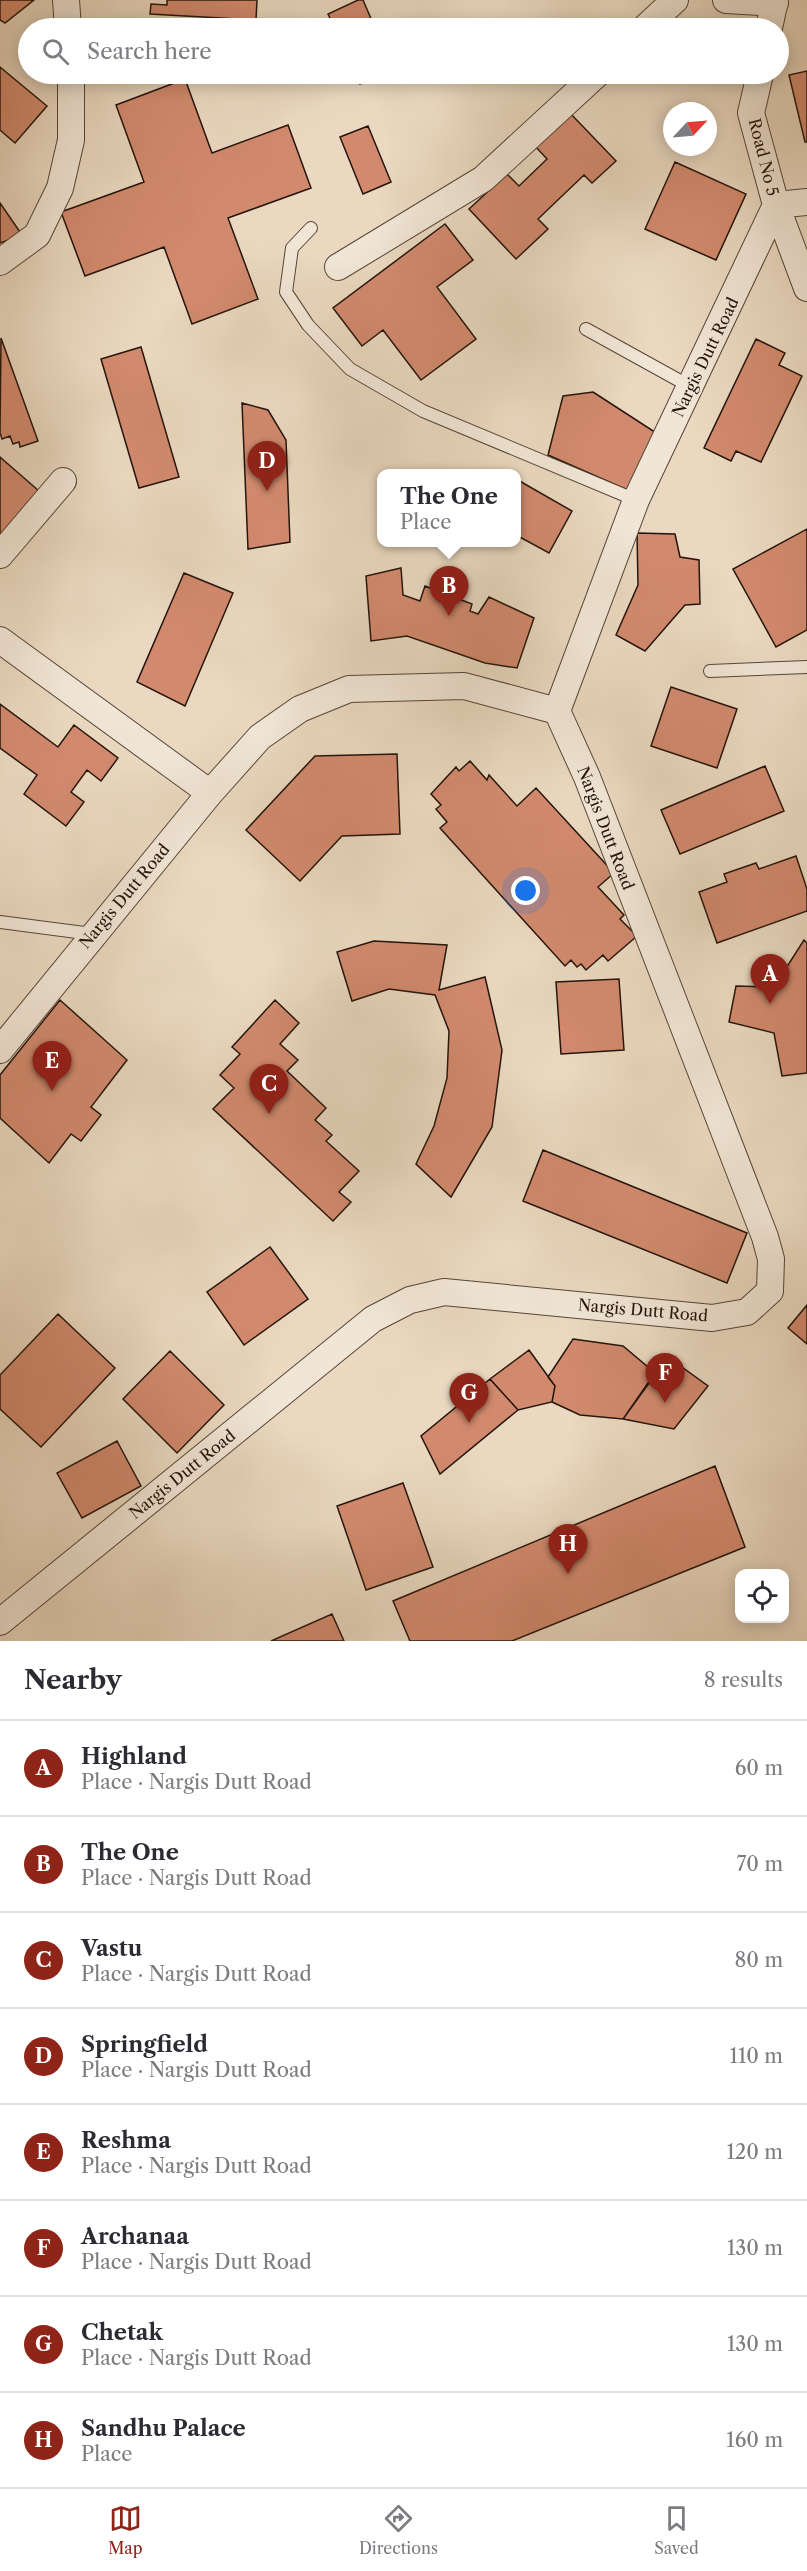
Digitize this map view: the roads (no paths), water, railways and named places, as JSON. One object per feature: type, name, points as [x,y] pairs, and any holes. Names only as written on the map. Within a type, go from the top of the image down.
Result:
[{"type":"street","points":[[66,0],[67,18]]},
{"type":"street","points":[[656,18],[675,0]]},
{"type":"street","points":[[726,0],[775,1],[771,18]]},
{"type":"street","points":[[0,262],[37,235],[60,188],[71,140],[71,84]]},
{"type":"street","points":[[338,267],[483,179],[586,84]]},
{"type":"street","name":"Road No 5","points":[[758,84],[751,113],[776,205],[807,288]]},
{"type":"street","points":[[776,205],[807,202]]},
{"type":"street","name":"Nargis Dutt Road","points":[[3,1611],[373,1319],[410,1300],[444,1292],[712,1317],[747,1312],[770,1291],[771,1259],[765,1237],[587,777],[557,711],[636,501],[776,205]]},
{"type":"street","points":[[0,555],[63,481]]},
{"type":"street","points":[[0,640],[210,793]]},
{"type":"street","name":"Nargis Dutt Road","points":[[0,1050],[92,934],[210,793],[260,737],[300,709],[349,689],[464,686],[557,711]]},
{"type":"lane","points":[[311,228],[292,248],[286,292],[308,325],[350,369],[423,411],[636,501]]},
{"type":"lane","points":[[586,329],[691,387]]},
{"type":"lane","points":[[710,671],[807,667]]},
{"type":"lane","points":[[0,922],[92,934]]},
{"type":"place","name":"Springfield","points":[[267,491]]},
{"type":"place","name":"The One","points":[[449,616]]},
{"type":"place","name":"Highland","points":[[770,1004]]},
{"type":"place","name":"Reshma","points":[[52,1091]]},
{"type":"place","name":"Vastu","points":[[269,1114]]},
{"type":"place","name":"Archanaa","points":[[665,1403]]},
{"type":"place","name":"Chetak","points":[[469,1423]]},
{"type":"place","name":"Sandhu Palace","points":[[568,1574]]}]
